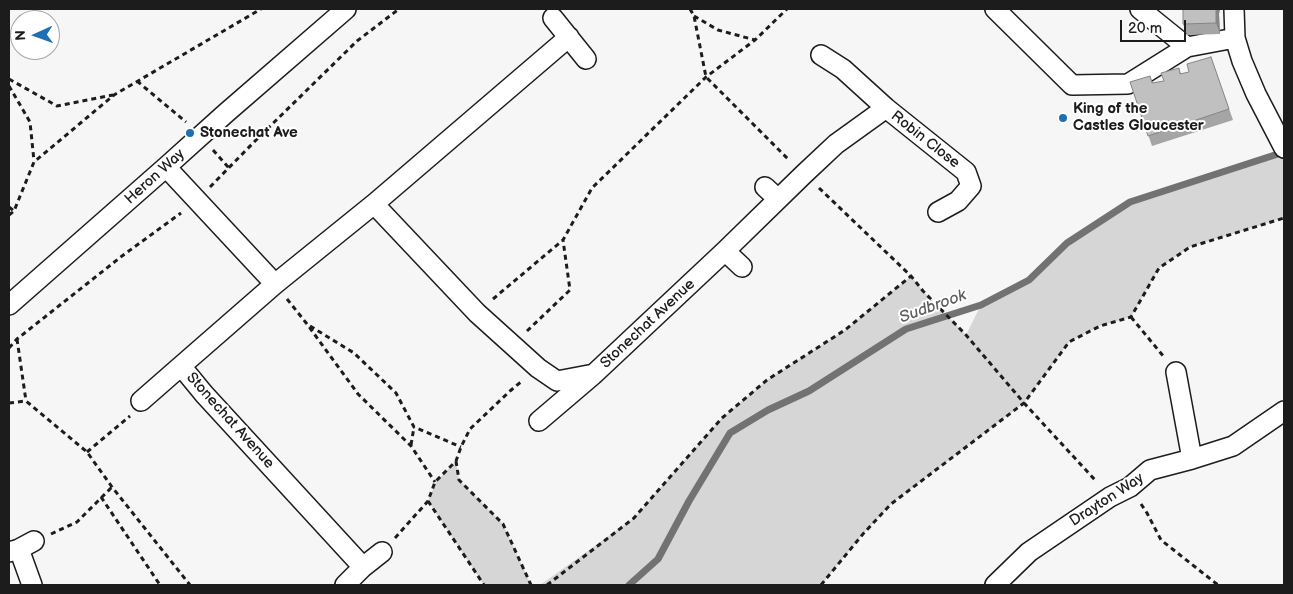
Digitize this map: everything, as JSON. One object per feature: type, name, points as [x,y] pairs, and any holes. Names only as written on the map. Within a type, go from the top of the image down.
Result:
[{"type":"street","name":"Heron Way","points":[[9,305],[346,9]]},
{"type":"street","points":[[995,9],[1072,85],[1128,84],[1187,47],[1235,38]]},
{"type":"street","points":[[1140,9],[1187,47]]},
{"type":"street","points":[[1234,9],[1235,38],[1242,61],[1256,94],[1284,148]]},
{"type":"street","points":[[553,18],[586,59]]},
{"type":"street","name":"Stonechat Avenue","points":[[363,567],[204,394],[181,366],[275,284],[374,204],[569,37]]},
{"type":"street","name":"Robin Close","points":[[821,55],[836,73],[886,108],[966,172],[971,186],[964,207],[938,212]]},
{"type":"street","name":"Robin Close","points":[[804,174],[836,144],[886,108]]},
{"type":"street","points":[[166,167],[275,284]]},
{"type":"street","name":"Stonechat Avenue","points":[[374,204],[477,313],[538,368],[557,381],[594,374],[725,251],[772,193],[804,174]]},
{"type":"street","points":[[725,251],[742,268]]},
{"type":"street","points":[[141,401],[181,366]]},
{"type":"street","points":[[1176,372],[1192,460]]},
{"type":"street","points":[[539,421],[594,374]]},
{"type":"street","name":"Drayton Way","points":[[995,585],[1029,552],[1110,496],[1130,487],[1150,470],[1192,460],[1233,446],[1284,411]]},
{"type":"street","points":[[21,548],[32,585]]},
{"type":"street","points":[[345,585],[382,552]]},
{"type":"path","points":[[9,215],[14,211],[34,162],[114,95],[261,9]]},
{"type":"path","points":[[690,9],[694,16],[706,77]]},
{"type":"path","points":[[477,313],[562,240],[592,188],[706,77],[756,40],[787,9]]},
{"type":"path","points":[[694,16],[718,30],[756,40]]},
{"type":"path","points":[[9,79],[57,106],[114,95]]},
{"type":"path","points":[[9,86],[30,122],[34,162]]},
{"type":"path","points":[[9,207],[14,211]]},
{"type":"path","points":[[821,585],[862,534],[891,504],[1024,403],[1069,342],[1100,326],[1132,317],[1159,268],[1190,247],[1284,218]]},
{"type":"path","points":[[512,345],[570,290],[562,240]]},
{"type":"path","points":[[547,585],[634,518],[722,418],[767,380],[846,330],[911,276],[922,291],[966,335],[1024,403],[1110,496]]},
{"type":"path","points":[[275,284],[358,394],[411,446],[436,482]]},
{"type":"path","points":[[1132,317],[1176,372]]},
{"type":"path","points":[[307,324],[354,353],[396,393],[414,427],[411,446]]},
{"type":"path","points":[[17,339],[26,402],[86,452],[190,585]]},
{"type":"path","points":[[382,552],[428,501],[436,482],[456,461],[470,429],[510,391],[538,368]]},
{"type":"path","points":[[86,452],[138,409],[141,401]]},
{"type":"path","points":[[9,403],[26,402]]},
{"type":"path","points":[[414,427],[461,447]]},
{"type":"path","points":[[456,461],[459,480],[503,524],[531,585]]},
{"type":"path","points":[[21,548],[77,522],[112,487]]},
{"type":"path","points":[[1130,487],[1147,513],[1161,540],[1218,585]]},
{"type":"path","points":[[101,497],[160,585]]},
{"type":"path","points":[[428,501],[484,585]]},
{"type":"shaded area","points":[[1284,151],[1284,218],[1190,247],[1159,268],[1131,317],[1100,326],[1069,342],[1024,403],[891,504],[863,534],[821,585],[540,585],[634,518],[722,418],[767,380],[845,330],[911,276],[966,335],[981,305],[1029,280],[1067,243],[1130,202]]},
{"type":"shaded area","points":[[456,461],[459,480],[503,524],[531,585],[484,585],[428,501],[436,482]]},
{"type":"building","points":[[1183,9],[1216,9],[1216,23],[1183,24]]},
{"type":"building","points":[[1211,57],[1229,109],[1148,136],[1130,82],[1150,76],[1152,83],[1164,81],[1161,73],[1179,68],[1180,74],[1189,72],[1187,64]]},
{"type":"waterway","name":"Sudbrook","points":[[629,585],[658,559],[689,501],[730,433],[768,410],[809,391],[906,329],[981,305],[1029,280],[1067,243],[1130,202],[1284,152]]},
{"type":"place","name":"King of the Castles Gloucester","points":[[1063,118]]},
{"type":"place","name":"Stonechat Ave","points":[[190,133]]}]
